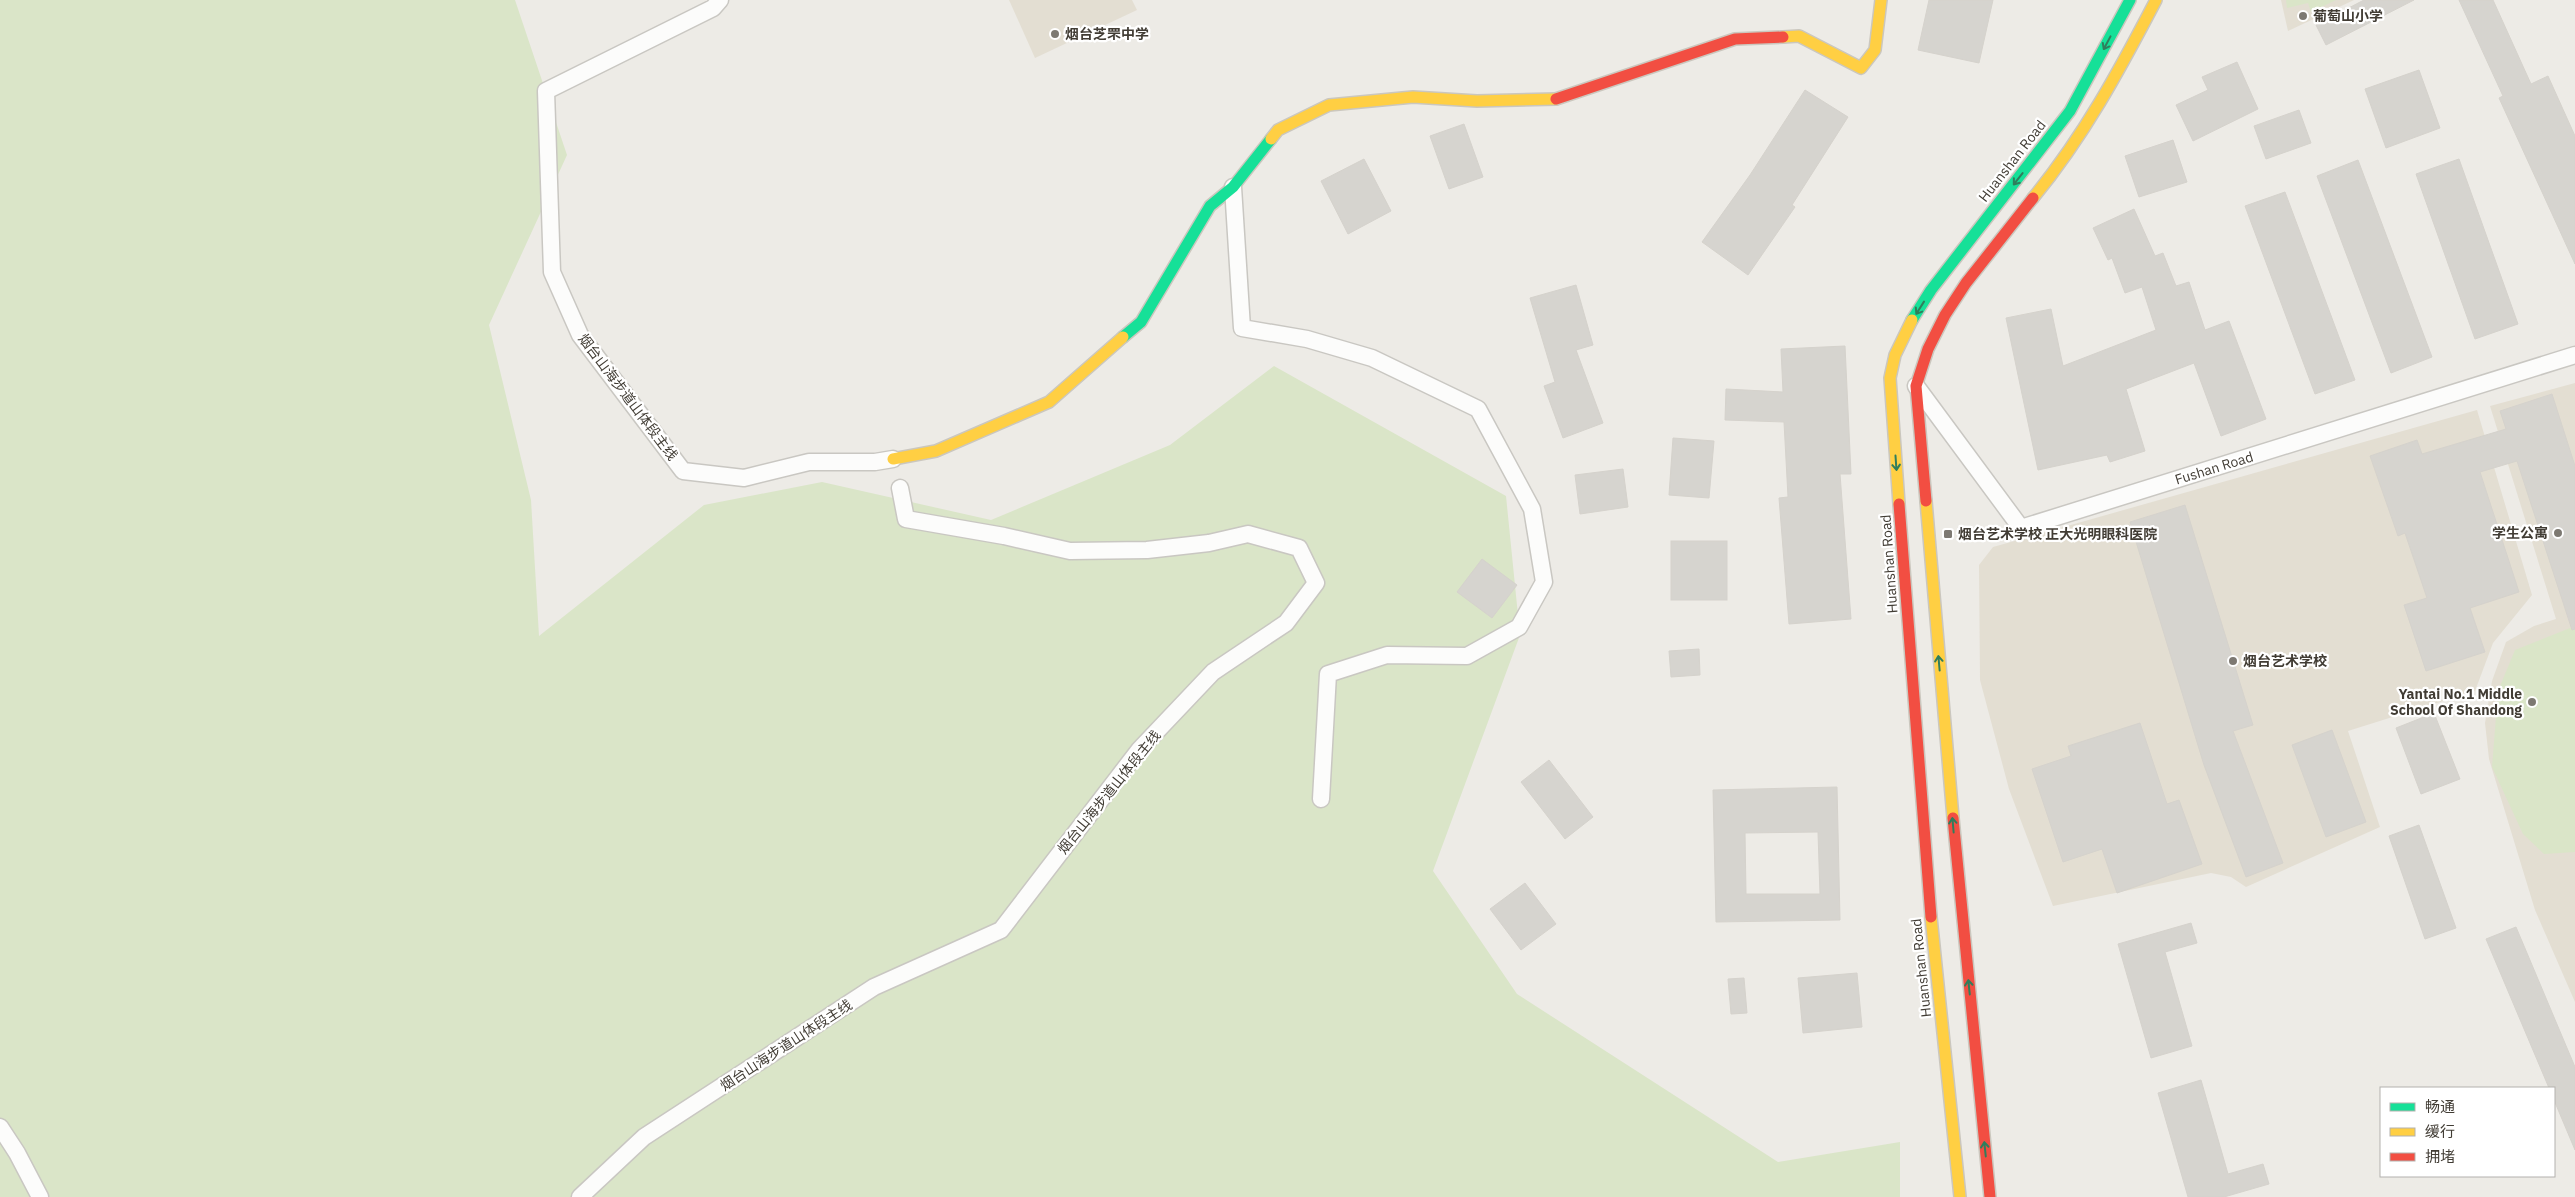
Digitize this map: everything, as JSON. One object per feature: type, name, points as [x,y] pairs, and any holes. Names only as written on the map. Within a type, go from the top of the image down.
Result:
[{"type":"main road","points":[[893,458],[936,451],[1049,402],[1141,322],[1210,206],[1234,187],[1278,130],[1329,105],[1413,97],[1477,101],[1560,99],[1736,39],[1799,36],[1861,68],[1875,50],[1881,0]]},
{"type":"main road","name":"Huanshan Road","points":[[1960,1197],[1926,866],[1890,378],[1895,355],[1907,328],[1931,290],[2070,111],[2130,0]]},
{"type":"main road","points":[[1990,1197],[1956,864],[1916,386],[1921,362],[1948,306],[2086,129],[2156,0]]},
{"type":"street","name":"烟台山海步道山体段主线","points":[[712,3],[546,90],[552,272],[580,335],[683,471],[744,478],[809,462],[875,462],[893,458]]},
{"type":"street","points":[[1234,187],[1242,328],[1307,339],[1372,358],[1478,409],[1532,509],[1544,582],[1519,627],[1467,656],[1387,655],[1328,674],[1321,800]]},
{"type":"street","name":"Fushan Road","points":[[1916,386],[2021,528],[2575,355]]},
{"type":"street","name":"烟台山海步道山体段主线","points":[[580,1197],[644,1137],[874,987],[1002,930],[1139,750],[1213,672],[1286,623],[1316,583],[1298,548],[1248,534],[1209,542],[1147,550],[1070,551],[1004,536],[906,519],[900,488]]},
{"type":"street","points":[[0,1127],[17,1153],[40,1197]]},
{"type":"shaded area","name":"烟台芝罘中学","points":[[1009,0],[1132,0],[1137,10],[1035,58]]},
{"type":"shaded area","name":"葡萄山小学","points":[[2281,0],[2354,0],[2288,31]]},
{"type":"shaded area","name":"Yantai No.1 Middle School Of Shandong","points":[[2575,383],[2575,1002],[2535,910],[2489,759],[2485,723],[2492,681],[2506,642],[2534,626],[2556,619],[2490,406]]},
{"type":"shaded area","name":"烟台艺术学校","points":[[2477,410],[2532,595],[2493,643],[2475,691],[2348,731],[2380,827],[2246,887],[2231,877],[2211,873],[2053,906],[2009,789],[1980,680],[1979,565],[1993,547]]},
{"type":"green space","points":[[0,0],[515,0],[567,155],[489,325],[531,500],[539,636],[704,505],[822,482],[991,520],[1170,445],[1274,366],[1506,496],[1520,635],[1433,871],[1517,994],[1778,1162],[1900,1142],[1900,1197],[0,1197]]},
{"type":"green space","points":[[2286,0],[2336,0],[2311,12],[2308,3],[2287,8]]},
{"type":"green space","points":[[2575,626],[2575,852],[2544,854],[2523,834],[2492,767],[2498,691],[2515,650]]},
{"type":"building","points":[[1929,0],[1993,0],[1979,63],[1918,50]]},
{"type":"building","points":[[2364,0],[2414,0],[2326,45],[2316,25]]},
{"type":"building","points":[[2459,0],[2493,0],[2531,84],[2548,76],[2575,136],[2575,264],[2499,98],[2503,96]]},
{"type":"building","points":[[2237,62],[2258,109],[2193,141],[2176,105],[2208,90],[2202,77]]},
{"type":"building","points":[[2419,70],[2440,128],[2386,148],[2365,89]]},
{"type":"building","points":[[1805,90],[1848,117],[1792,205],[1795,207],[1748,275],[1702,242],[1750,175]]},
{"type":"building","points":[[2299,110],[2311,143],[2266,159],[2254,126]]},
{"type":"building","points":[[1464,124],[1483,177],[1449,189],[1430,136]]},
{"type":"building","points":[[2173,140],[2187,182],[2139,197],[2125,156]]},
{"type":"building","points":[[1364,159],[1391,211],[1348,234],[1321,181]]},
{"type":"building","points":[[2459,159],[2518,324],[2475,339],[2416,174]]},
{"type":"building","points":[[2358,160],[2432,357],[2391,373],[2317,176]]},
{"type":"building","points":[[2285,192],[2355,380],[2315,394],[2245,206]]},
{"type":"building","points":[[2134,209],[2155,256],[2163,253],[2176,286],[2189,282],[2205,330],[2229,321],[2266,419],[2221,436],[2194,363],[2126,389],[2145,451],[2110,462],[2107,455],[2038,470],[2006,318],[2051,309],[2063,366],[2156,330],[2142,287],[2125,293],[2112,258],[2108,260],[2093,228]]},
{"type":"building","points":[[1576,285],[1593,345],[1576,350],[1603,423],[1563,438],[1544,386],[1555,382],[1530,298]]},
{"type":"building","points":[[1845,346],[1851,474],[1840,474],[1851,619],[1789,624],[1779,498],[1788,497],[1784,422],[1725,420],[1726,389],[1783,392],[1781,349]]},
{"type":"building","points":[[2552,394],[2575,466],[2575,629],[2572,630],[2517,461],[2480,472],[2519,592],[2470,608],[2485,652],[2426,671],[2404,605],[2427,598],[2405,533],[2398,536],[2370,456],[2417,440],[2422,454],[2506,429],[2500,411]]},
{"type":"building","points":[[1673,438],[1714,441],[1709,498],[1669,495]]},
{"type":"building","points":[[1623,469],[1628,507],[1580,514],[1575,475]]},
{"type":"building","points":[[2185,505],[2253,725],[2233,731],[2283,863],[2246,877],[2204,765],[2130,522]]},
{"type":"building","points":[[1671,541],[1727,541],[1727,600],[1671,600]]},
{"type":"building","points":[[1482,559],[1517,585],[1492,618],[1457,592]]},
{"type":"building","points":[[1699,649],[1700,675],[1671,677],[1669,651]]},
{"type":"building","points":[[2434,713],[2460,779],[2421,794],[2396,728]]},
{"type":"building","points":[[2140,723],[2167,804],[2179,800],[2202,864],[2117,893],[2102,849],[2063,862],[2032,769],[2071,756],[2068,746]]},
{"type":"building","points":[[2332,730],[2366,822],[2326,837],[2292,745]]},
{"type":"building","points":[[1549,760],[1593,817],[1565,839],[1521,782]]},
{"type":"building","points":[[1837,787],[1840,920],[1716,922],[1713,790]],"holes":[[[1818,832],[1820,894],[1746,894],[1745,833]]]},
{"type":"building","points":[[2419,825],[2456,928],[2425,939],[2389,836]]},
{"type":"building","points":[[1525,883],[1556,924],[1521,950],[1490,909]]},
{"type":"building","points":[[2191,923],[2197,943],[2165,952],[2192,1046],[2151,1058],[2118,944]]},
{"type":"building","points":[[2516,927],[2575,1067],[2575,1150],[2555,1102],[2555,1087],[2549,1087],[2486,939]]},
{"type":"building","points":[[1857,973],[1862,1027],[1803,1033],[1798,978]]},
{"type":"building","points":[[1744,978],[1747,1013],[1731,1014],[1728,979]]},
{"type":"building","points":[[2201,1080],[2228,1174],[2263,1164],[2269,1184],[2224,1197],[2188,1197],[2158,1093]]},
{"type":"traffic: fast","points":[[1912,320],[1931,290],[2070,111],[2130,0]]},
{"type":"traffic: fast","points":[[1123,337],[1141,322],[1210,206],[1233,187],[1271,139]]},
{"type":"traffic: slow","points":[[1783,37],[1799,36],[1861,68],[1875,50],[1881,0]]},
{"type":"traffic: slow","points":[[2033,198],[2085,127],[2156,0]]},
{"type":"traffic: slow","points":[[1271,139],[1278,130],[1329,105],[1413,97],[1477,101],[1556,99]]},
{"type":"traffic: slow","points":[[1899,504],[1890,378],[1895,355],[1912,320]]},
{"type":"traffic: slow","points":[[893,459],[936,451],[1049,402],[1123,337]]},
{"type":"traffic: slow","points":[[1926,501],[1953,818]]},
{"type":"traffic: slow","points":[[1931,917],[1960,1197]]},
{"type":"traffic: jam","points":[[1556,99],[1735,39],[1783,37]]},
{"type":"traffic: jam","points":[[1926,501],[1916,386],[1928,349],[1945,315],[1966,283],[2033,198]]},
{"type":"traffic: jam","points":[[1899,504],[1931,917]]},
{"type":"traffic: jam","points":[[1953,818],[1990,1197]]},
{"type":"place","name":"葡萄山小学","points":[[2303,16]]},
{"type":"place","name":"烟台芝罘中学","points":[[1055,34]]},
{"type":"place","name":"学生公寓","points":[[2558,533]]},
{"type":"place","name":"烟台艺术学校 正大光明眼科医院","points":[[1948,534]]},
{"type":"place","name":"烟台艺术学校","points":[[2233,661]]},
{"type":"place","name":"Yantai No.1 Middle School Of Shandong","points":[[2532,702]]}]
